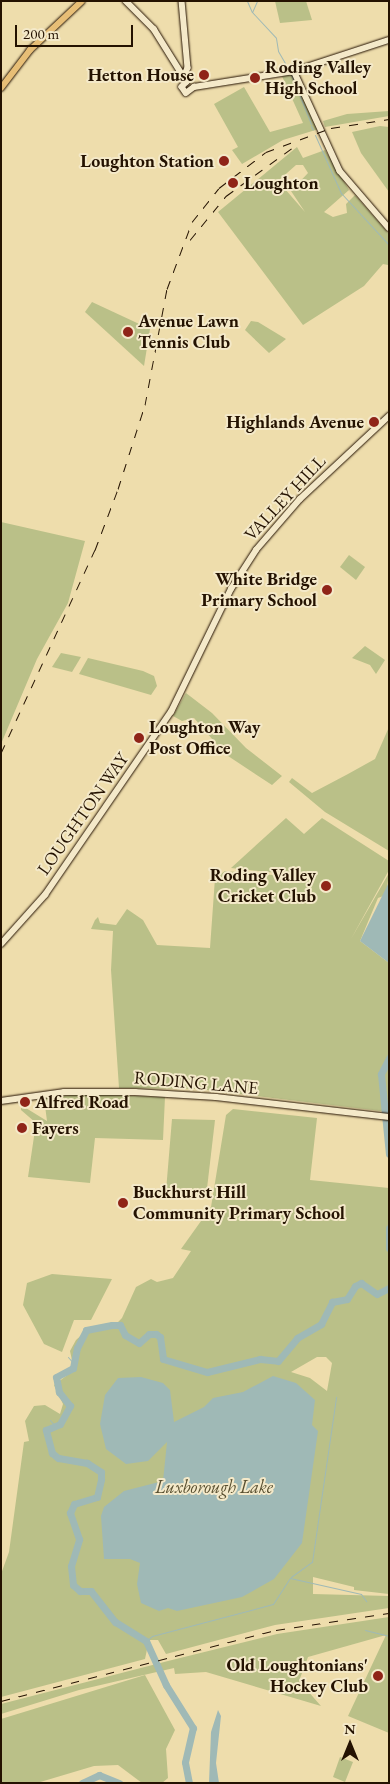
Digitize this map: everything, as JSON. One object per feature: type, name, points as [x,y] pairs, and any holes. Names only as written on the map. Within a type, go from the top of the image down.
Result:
[{"type":"main road","points":[[1,88],[30,50],[82,1]]},
{"type":"street","points":[[126,1],[151,26],[185,79],[194,88]]},
{"type":"street","points":[[182,1],[188,68],[182,87],[186,93],[194,88],[291,72],[389,40]]},
{"type":"street","points":[[291,72],[340,171],[389,228]]},
{"type":"street","name":"VALLEY HILL","points":[[181,694],[231,589],[256,550],[300,499],[389,416]]},
{"type":"street","name":"LOUGHTON WAY","points":[[1,944],[45,895],[181,694]]},
{"type":"street","name":"RODING LANE","points":[[1,1100],[64,1092],[220,1098],[389,1117]]},
{"type":"green space","points":[[275,1],[306,1],[312,20],[280,23]]},
{"type":"green space","points":[[294,71],[322,128],[283,140],[242,164],[232,150],[238,147],[214,104],[244,87],[270,132],[303,123],[281,74]]},
{"type":"green space","points":[[389,111],[389,116],[325,127],[323,121],[347,114]]},
{"type":"green space","points":[[380,126],[389,127],[389,192],[361,153],[352,132]]},
{"type":"green space","points":[[297,147],[303,158],[325,150],[349,190],[324,212],[333,217],[347,213],[346,204],[355,195],[389,234],[389,270],[388,265],[383,264],[364,286],[303,325],[218,212]],"holes":[[[296,165],[303,165],[308,173],[291,191],[305,212],[278,181]]]},
{"type":"green space","name":"Avenue Lawn Tennis Club","points":[[92,302],[150,329],[144,366],[85,312]]},
{"type":"green space","points":[[251,321],[258,322],[286,339],[269,353],[245,330]]},
{"type":"green space","points":[[1,522],[85,541],[68,603],[37,659],[1,744]]},
{"type":"green space","points":[[349,555],[365,567],[356,580],[340,567]]},
{"type":"green space","points":[[365,646],[385,660],[376,674],[370,665],[352,658]]},
{"type":"green space","points":[[61,653],[81,657],[72,672],[52,667]]},
{"type":"green space","points":[[88,658],[143,671],[154,676],[157,686],[151,695],[79,674]]},
{"type":"green space","points":[[186,693],[212,713],[246,748],[282,776],[272,785],[225,754],[194,718],[182,721],[173,716]]},
{"type":"green space","points":[[389,727],[389,851],[325,812],[289,782],[292,778],[312,793],[348,774],[375,759]]},
{"type":"green space","points":[[286,818],[304,834],[322,818],[389,861],[389,870],[351,939],[389,873],[386,895],[378,898],[360,941],[389,963],[389,1112],[198,1089],[119,1088],[111,970],[113,931],[91,929],[95,920],[98,917],[100,923],[116,925],[127,909],[143,920],[157,945],[210,948],[215,878],[225,871],[285,876],[287,874],[231,868]]},
{"type":"green space","points":[[80,1094],[165,1097],[163,1140],[95,1138],[90,1183],[28,1177],[36,1123],[21,1110],[21,1105],[47,1121],[44,1098]]},
{"type":"green space","points":[[233,1109],[317,1118],[310,1180],[389,1188],[389,1594],[354,1590],[354,1587],[313,1577],[313,1594],[389,1596],[389,1608],[275,1625],[166,1654],[158,1640],[149,1640],[145,1659],[1,1697],[1,1574],[9,1552],[24,1442],[29,1441],[25,1421],[34,1406],[45,1405],[60,1414],[63,1404],[54,1385],[70,1373],[73,1365],[70,1351],[76,1340],[86,1331],[113,1327],[122,1318],[136,1287],[151,1279],[157,1282],[173,1278],[191,1251],[181,1249],[211,1207],[226,1115]],"holes":[[[317,1357],[326,1357],[332,1363],[327,1391],[310,1378],[291,1372]]]},
{"type":"green space","points":[[172,1119],[215,1120],[206,1197],[166,1191]]},
{"type":"green space","points":[[52,1274],[112,1279],[91,1320],[74,1320],[62,1352],[44,1344],[23,1305],[27,1283]]},
{"type":"green space","points":[[389,1617],[389,1733],[348,1716],[386,1635],[308,1657],[299,1681],[321,1706],[206,1672],[175,1674],[174,1668],[79,1690],[1,1714],[1,1704],[168,1661],[277,1634]]},
{"type":"green space","points":[[145,1675],[175,1730],[166,1749],[168,1778],[162,1783],[142,1783],[118,1765],[94,1766],[37,1783],[1,1783],[1,1719]]},
{"type":"green space","points":[[340,1757],[353,1762],[345,1782],[333,1777]]},
{"type":"water","points":[[389,882],[389,963],[360,941]]},
{"type":"water","name":"Luxborough Lake","points":[[273,1376],[296,1383],[315,1400],[312,1425],[318,1431],[302,1543],[274,1579],[242,1597],[177,1611],[168,1608],[159,1611],[141,1603],[137,1584],[140,1563],[130,1559],[104,1559],[101,1516],[104,1507],[124,1491],[163,1481],[167,1442],[148,1461],[126,1464],[106,1449],[100,1424],[105,1395],[118,1378],[141,1377],[163,1383],[170,1390],[174,1422],[204,1407],[213,1398],[243,1392]]},
{"type":"water","points":[[218,1710],[221,1716],[216,1763],[219,1783],[209,1783],[211,1732]]},
{"type":"waterway","points":[[247,1],[252,12]]},
{"type":"waterway","points":[[257,1],[252,12],[276,38],[278,51],[289,70]]},
{"type":"waterway","points":[[291,74],[311,124]]},
{"type":"waterway","points":[[311,126],[313,130]]},
{"type":"waterway","points":[[315,135],[341,193],[389,245]]},
{"type":"waterway","points":[[389,1058],[381,1074],[389,1154]]},
{"type":"waterway","points":[[389,1228],[389,1248]]},
{"type":"waterway","points":[[189,1783],[185,1762],[193,1728],[166,1685],[146,1641],[115,1622],[91,1591],[80,1591],[73,1585],[71,1566],[79,1539],[70,1513],[74,1504],[97,1497],[101,1472],[87,1463],[58,1458],[52,1453],[46,1430],[60,1424],[70,1406],[59,1392],[56,1377],[73,1368],[77,1348],[86,1330],[112,1325],[120,1325],[125,1335],[139,1343],[149,1334],[156,1334],[160,1337],[163,1359],[207,1372],[260,1359],[278,1361],[297,1338],[321,1324],[332,1302],[347,1299],[355,1286],[361,1283],[377,1294],[389,1288]]},
{"type":"waterway","points":[[68,1357],[75,1365]]},
{"type":"waterway","points":[[291,1577],[312,1562],[336,1397]]},
{"type":"waterway","points":[[50,1420],[55,1426]]},
{"type":"waterway","points":[[146,1641],[152,1636],[273,1604],[290,1578],[361,1594],[366,1601]]},
{"type":"waterway","points":[[365,1630],[389,1636]]},
{"type":"waterway","points":[[82,1783],[99,1775],[119,1783]]},
{"type":"railway","points":[[1,753],[95,550],[118,489],[145,405],[167,289],[192,222],[219,188],[266,152],[331,128],[389,119]]},
{"type":"railway","points":[[190,240],[226,196],[299,143]]},
{"type":"railway","points":[[1,1701],[276,1630],[389,1613]]},
{"type":"place","name":"Hetton House","points":[[204,75]]},
{"type":"place","name":"Roding Valley High School","points":[[255,78]]},
{"type":"place","name":"Loughton Station","points":[[224,161]]},
{"type":"place","name":"Loughton","points":[[233,183]]},
{"type":"place","name":"Avenue Lawn Tennis Club","points":[[128,332]]},
{"type":"place","name":"Highlands Avenue","points":[[374,422]]},
{"type":"place","name":"White Bridge Primary School","points":[[327,590]]},
{"type":"place","name":"Loughton Way Post Office","points":[[139,738]]},
{"type":"place","name":"Roding Valley Cricket Club","points":[[326,886]]},
{"type":"place","name":"Alfred Road","points":[[25,1102]]},
{"type":"place","name":"Fayers","points":[[22,1128]]},
{"type":"place","name":"Buckhurst Hill Community Primary School","points":[[123,1203]]},
{"type":"place","name":"Old Loughtonians' Hockey Club","points":[[378,1676]]}]
